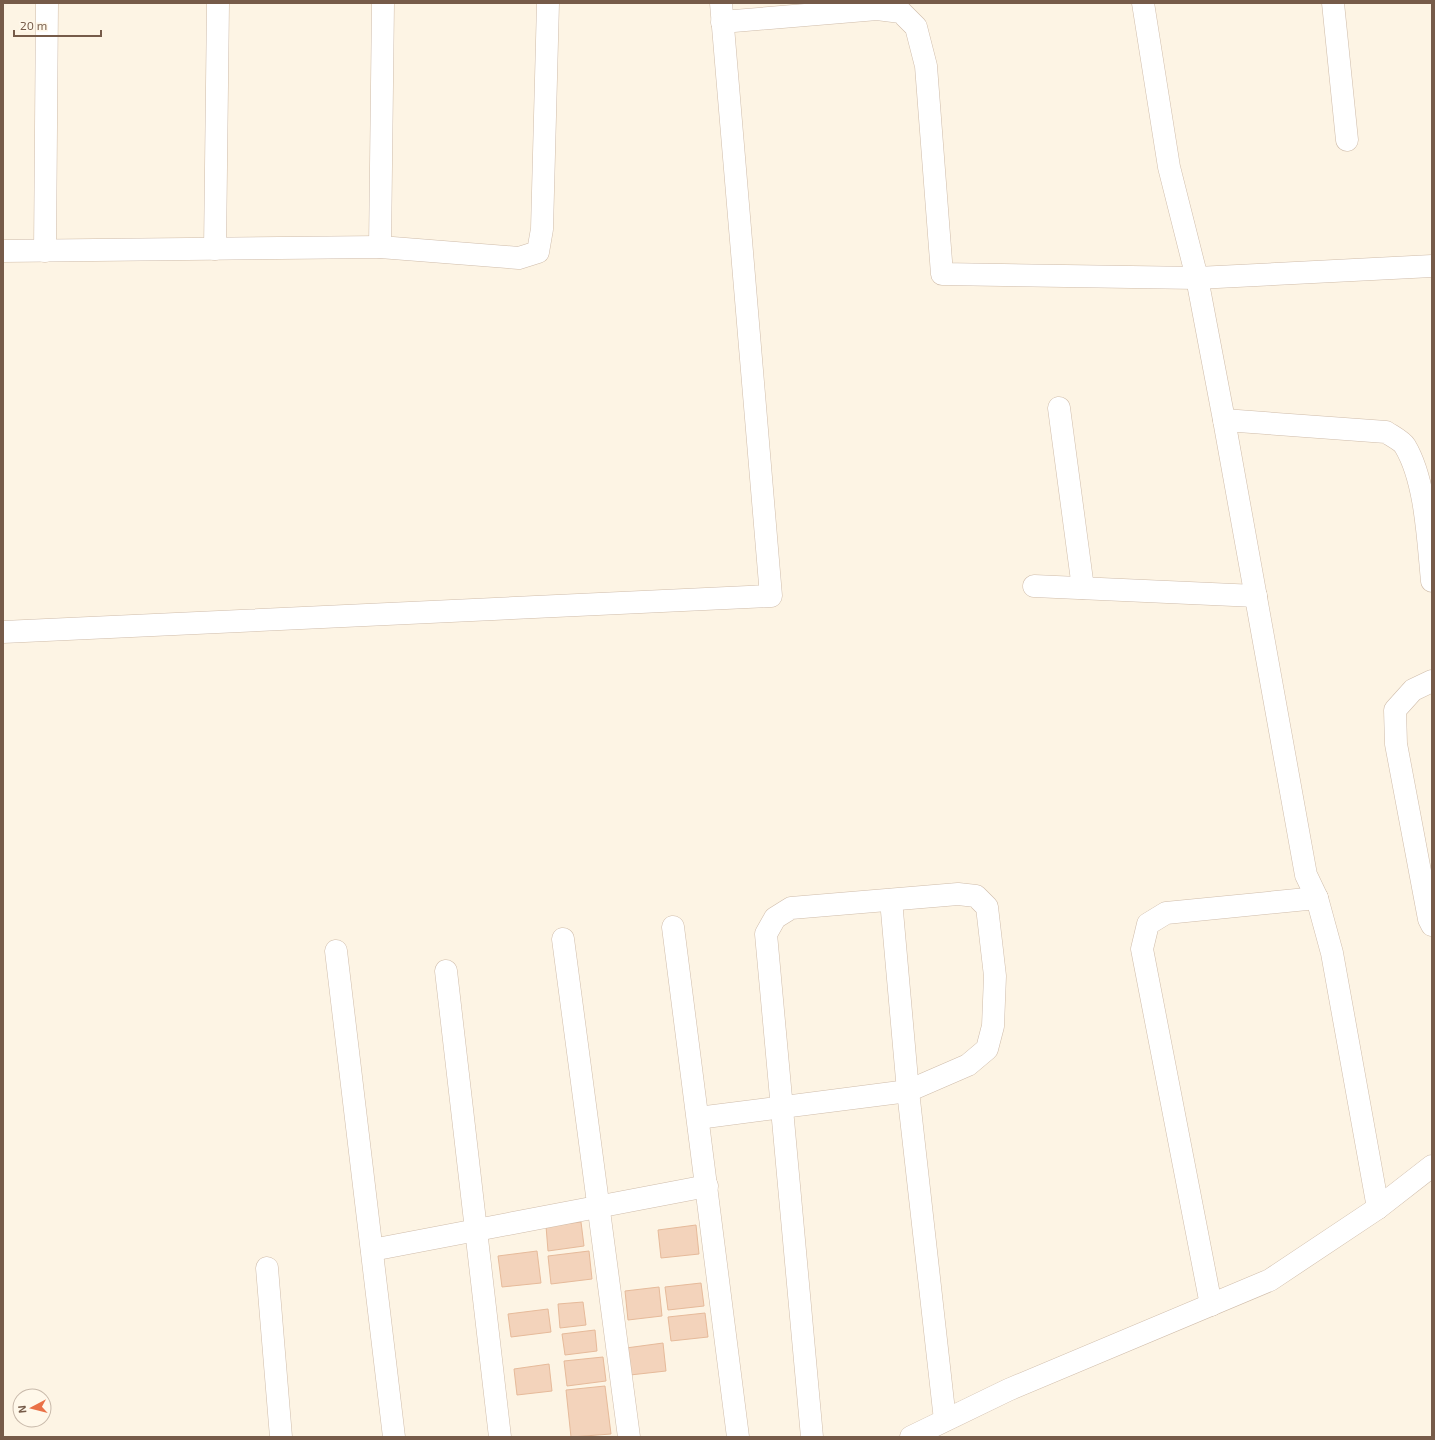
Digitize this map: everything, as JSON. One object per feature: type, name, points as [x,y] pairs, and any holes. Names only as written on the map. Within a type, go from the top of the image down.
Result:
[{"type":"street","points":[[45,250],[47,3]]},
{"type":"street","points":[[215,249],[218,3]]},
{"type":"street","points":[[380,247],[383,3]]},
{"type":"street","points":[[3,251],[380,247],[519,258],[538,252],[542,229],[548,3]]},
{"type":"street","points":[[1143,3],[1169,167],[1197,278],[1306,875],[1317,898],[1332,953],[1378,1208]]},
{"type":"street","points":[[1333,3],[1347,140]]},
{"type":"street","points":[[3,632],[772,596],[722,13],[877,9],[901,12],[916,27],[926,66],[942,274],[1197,278],[1432,266]]},
{"type":"street","points":[[1059,408],[1083,588]]},
{"type":"street","points":[[1224,420],[1386,432],[1405,445],[1417,472],[1426,525],[1432,581]]},
{"type":"street","points":[[1034,586],[1256,596]]},
{"type":"street","points":[[1432,681],[1413,690],[1394,710],[1396,744],[1429,919],[1432,925]]},
{"type":"street","points":[[698,1118],[782,1108],[908,1091],[968,1065],[987,1050],[993,1026],[995,976],[987,907],[976,896],[958,894],[791,908],[775,918],[766,934],[782,1108],[812,1437]]},
{"type":"street","points":[[1211,1305],[1142,949],[1148,924],[1166,913],[1317,898]]},
{"type":"street","points":[[891,900],[908,1091],[946,1420]]},
{"type":"street","points":[[673,927],[738,1437]]},
{"type":"street","points":[[563,939],[629,1437]]},
{"type":"street","points":[[336,951],[394,1437]]},
{"type":"street","points":[[446,970],[500,1437]]},
{"type":"street","points":[[911,1437],[1008,1390],[1270,1280],[1378,1208],[1432,1166]]},
{"type":"street","points":[[372,1250],[706,1186]]},
{"type":"street","points":[[267,1268],[281,1437]]},
{"type":"building","points":[[581,1222],[584,1246],[548,1251],[546,1226]]},
{"type":"building","points":[[696,1225],[699,1254],[661,1258],[658,1230]]},
{"type":"building","points":[[537,1251],[541,1283],[502,1287],[498,1256]]},
{"type":"building","points":[[589,1251],[592,1279],[551,1284],[548,1256]]},
{"type":"building","points":[[701,1283],[704,1306],[668,1310],[665,1287]]},
{"type":"building","points":[[659,1287],[662,1316],[628,1320],[625,1291]]},
{"type":"building","points":[[583,1302],[586,1325],[560,1328],[558,1304]]},
{"type":"building","points":[[548,1309],[551,1332],[511,1337],[508,1314]]},
{"type":"building","points":[[705,1313],[708,1337],[671,1341],[668,1317]]},
{"type":"building","points":[[595,1330],[597,1351],[565,1355],[562,1334]]},
{"type":"building","points":[[663,1343],[666,1371],[630,1375],[626,1348]]},
{"type":"building","points":[[603,1357],[606,1381],[567,1386],[564,1361]]},
{"type":"building","points":[[549,1364],[552,1391],[517,1395],[514,1369]]},
{"type":"building","points":[[605,1386],[611,1434],[571,1437],[566,1390]]}]
